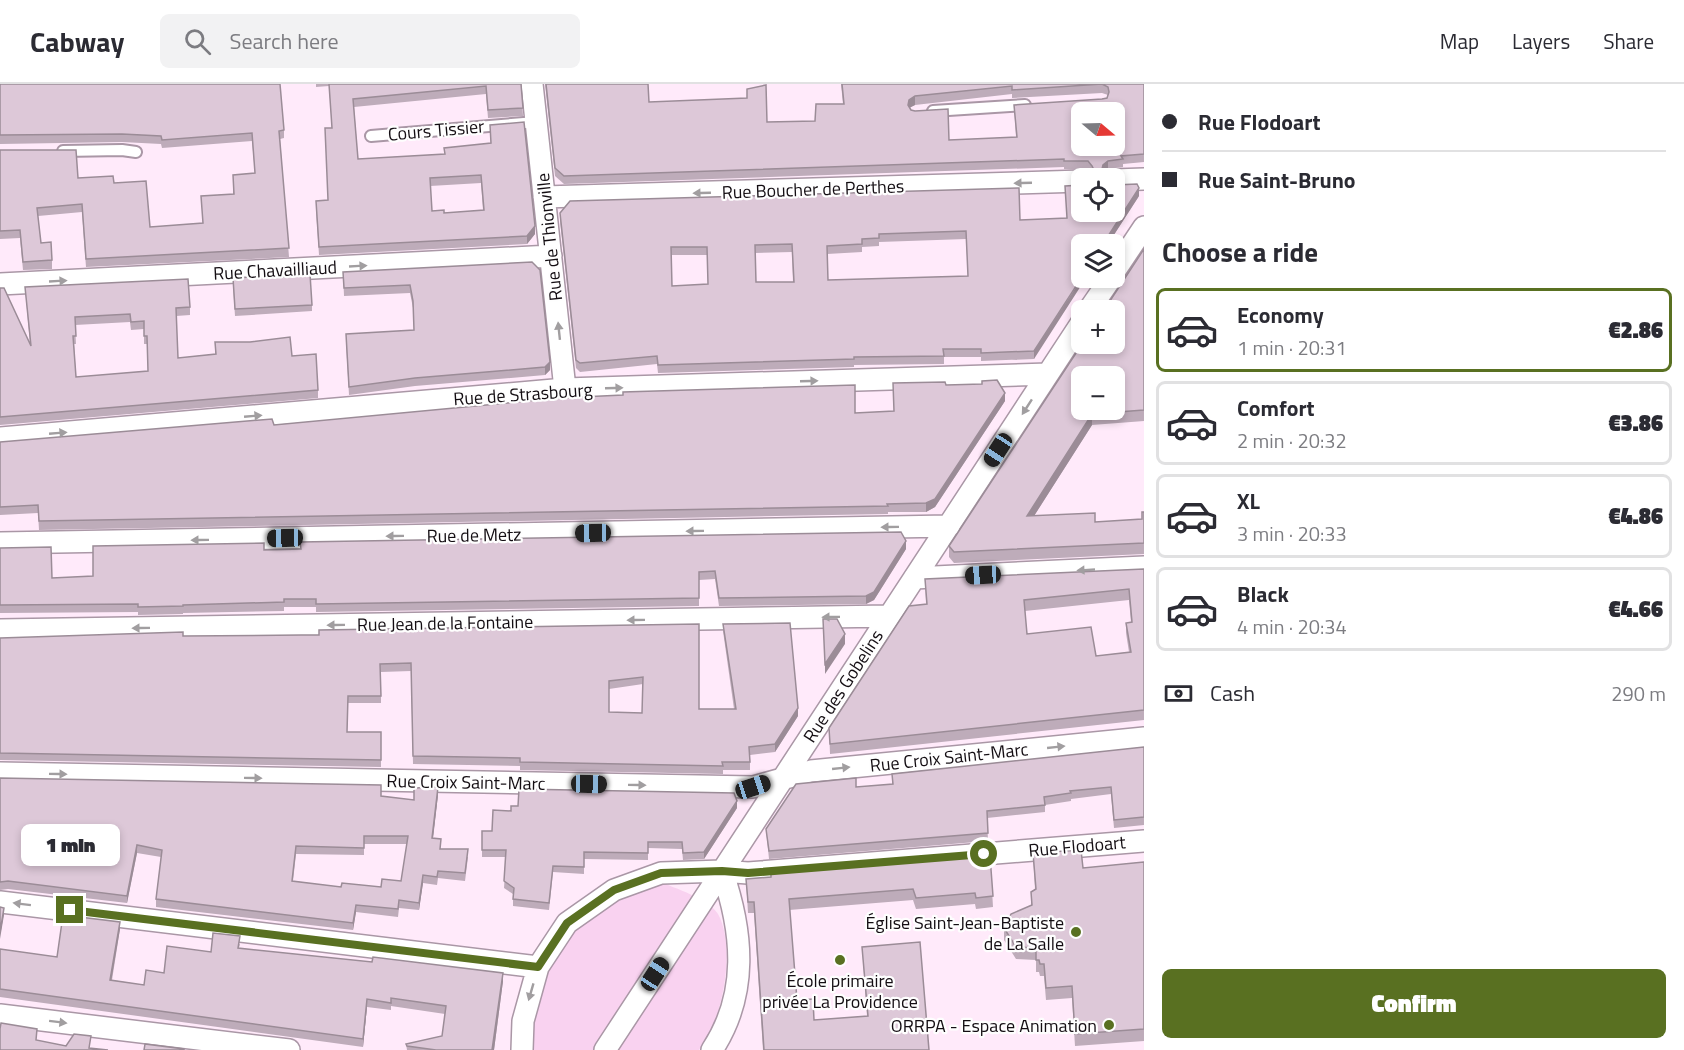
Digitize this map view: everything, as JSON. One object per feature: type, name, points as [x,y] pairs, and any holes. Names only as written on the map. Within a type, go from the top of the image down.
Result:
[{"type":"street","name":"Rue de Thionville","points":[[532,84],[565,389]]},
{"type":"street","points":[[1125,180],[1144,179]]},
{"type":"street","name":"Rue Boucher de Perthes","points":[[544,197],[1071,181]]},
{"type":"street","points":[[1125,255],[1144,226]]},
{"type":"street","name":"Rue Chavailliaud","points":[[0,284],[551,256]]},
{"type":"street","name":"Rue des Gobelins","points":[[605,1050],[1071,339]]},
{"type":"street","name":"Rue de Strasbourg","points":[[0,438],[565,389],[1048,374]]},
{"type":"street","name":"Rue de Metz","points":[[0,543],[949,526]]},
{"type":"street","points":[[914,578],[1144,567]]},
{"type":"street","name":"Rue Jean de la Fontaine","points":[[0,630],[890,616]]},
{"type":"street","name":"Rue Croix Saint-Marc","points":[[0,773],[753,787],[811,771],[1144,738]]},
{"type":"street","name":"Rue Flodoart","points":[[522,1050],[523,1021],[538,967],[567,923],[614,890],[661,873],[722,871],[748,873],[1144,841]]},
{"type":"street","points":[[711,1050],[723,1032],[738,981],[740,948],[733,901],[722,871]]},
{"type":"street","points":[[0,902],[538,967]]},
{"type":"street","points":[[0,1015],[289,1050]]},
{"type":"lane","points":[[927,111],[1032,104]]},
{"type":"lane","name":"Cours Tissier","points":[[371,136],[536,122]]},
{"type":"lane","points":[[56,151],[122,150],[136,152]]},
{"type":"shaded area","points":[[659,882],[708,904],[718,914],[723,926],[727,955],[724,985],[712,1029],[699,1050],[528,1050],[543,974],[573,929],[616,898]]},
{"type":"building","points":[[0,84],[280,84],[284,130],[279,131],[289,248],[86,259],[82,204],[37,208],[41,243],[51,242],[52,260],[23,262],[20,230],[0,231],[0,150],[76,150],[78,178],[113,176],[114,183],[146,181],[150,227],[203,223],[201,196],[234,194],[233,175],[255,173],[252,133],[162,140],[161,136],[122,134],[0,135]]},
{"type":"building","points":[[329,84],[521,84],[523,108],[488,110],[486,86],[353,99],[358,159],[445,154],[444,148],[491,143],[490,125],[524,122],[535,226],[527,236],[319,247],[316,201],[328,200],[325,128],[332,128]],"holes":[[[481,175],[484,210],[444,213],[444,210],[432,211],[430,178]]]},
{"type":"building","points":[[546,84],[648,84],[649,102],[747,98],[747,89],[766,85],[767,122],[815,121],[816,104],[844,104],[842,84],[1102,84],[1144,84],[1144,154],[1125,156],[1125,102],[1071,102],[1071,156],[1121,156],[1123,159],[1108,161],[1102,168],[1093,168],[1088,161],[1064,161],[1064,159],[564,176],[555,168]],"holes":[[[1102,84],[1108,87],[1107,98],[1102,99],[1014,105],[1017,137],[949,140],[948,109],[915,111],[911,110],[908,105],[909,100],[915,96],[1012,86],[1012,90]]]},
{"type":"building","points":[[1137,184],[1139,188],[1125,210],[1125,185]]},
{"type":"building","points":[[1065,186],[1071,186],[1071,222],[1117,222],[1109,234],[1071,234],[1071,288],[1075,288],[1034,351],[981,353],[981,349],[943,349],[944,356],[854,357],[854,359],[658,365],[657,356],[580,363],[576,360],[560,213],[570,201],[1019,188],[1020,220],[1067,218]],"holes":[[[966,231],[968,276],[828,280],[827,246],[862,244],[862,239],[879,238],[879,234]],[[792,244],[794,282],[756,282],[755,245]],[[671,247],[707,247],[708,284],[672,286]]]},
{"type":"building","points":[[1144,249],[1144,410],[1125,411],[1125,366],[1071,366],[1071,420],[1088,420],[1027,516],[1095,513],[1095,522],[1142,519],[1142,512],[1144,512],[1144,543],[954,552],[949,546],[1075,354],[1125,354],[1125,300],[1111,300],[1118,288],[1125,288],[1125,278]]},
{"type":"building","points":[[532,262],[540,270],[550,362],[545,367],[415,378],[349,387],[346,334],[414,330],[413,301],[410,285],[344,288],[343,272]]},
{"type":"building","points":[[310,274],[312,305],[235,309],[233,278]]},
{"type":"building","points":[[188,279],[190,307],[176,308],[178,358],[216,354],[215,342],[250,342],[290,337],[292,356],[316,354],[318,390],[0,417],[0,288],[4,288],[31,346],[25,287]],"holes":[[[130,314],[131,322],[144,321],[148,371],[76,377],[73,336],[76,336],[75,317]]]},
{"type":"building","points":[[997,380],[1005,393],[935,499],[926,503],[887,504],[888,506],[39,521],[38,505],[0,507],[0,442],[272,419],[274,425],[559,398],[623,395],[623,392],[855,385],[855,413],[894,411],[893,383],[982,384],[982,381]]},
{"type":"building","points":[[901,532],[906,541],[874,592],[866,596],[719,598],[715,571],[699,572],[699,598],[316,604],[316,599],[284,599],[284,602],[138,607],[138,604],[0,605],[0,548],[51,547],[52,578],[93,576],[93,546],[264,543],[264,550],[301,549],[300,542]]},
{"type":"building","points":[[1144,569],[1144,710],[830,744],[829,728],[909,606],[927,604],[925,579]],"holes":[[[1129,589],[1132,622],[1126,623],[1131,652],[1096,656],[1091,627],[1027,634],[1024,600]]]},
{"type":"building","points":[[823,619],[837,619],[845,634],[825,664]]},
{"type":"building","points":[[790,623],[798,708],[775,744],[749,747],[750,762],[722,762],[723,766],[520,762],[520,758],[413,756],[411,663],[380,664],[381,696],[348,696],[347,732],[381,732],[381,760],[0,753],[0,638],[183,632],[183,636],[319,635],[319,630],[699,624],[699,709],[736,709],[723,624]],"holes":[[[643,677],[642,713],[609,712],[609,681]]]},
{"type":"building","points":[[1144,747],[1144,817],[1114,820],[1111,787],[1070,791],[1071,793],[1044,797],[1045,805],[987,811],[988,833],[769,851],[766,829],[796,784],[856,778],[856,787],[893,784],[892,774]]},
{"type":"building","points":[[0,778],[381,785],[381,796],[414,800],[414,788],[438,787],[432,838],[441,839],[440,849],[468,849],[465,873],[438,871],[437,877],[423,875],[419,903],[399,900],[398,909],[356,905],[353,923],[156,899],[162,850],[137,845],[127,896],[8,881],[0,882]],"holes":[[[364,836],[408,836],[401,881],[382,879],[381,887],[342,883],[341,887],[292,881],[296,846],[364,848]]]},
{"type":"building","points":[[519,789],[734,793],[737,801],[704,852],[683,853],[682,842],[648,842],[648,853],[584,852],[584,867],[553,866],[549,903],[513,899],[514,888],[504,881],[506,850],[482,850],[482,831],[492,831],[493,810],[511,811],[511,806],[518,806]]},
{"type":"building","points":[[1081,850],[1083,868],[1144,862],[1144,1029],[1075,1034],[1072,986],[1046,988],[1044,964],[1036,960],[1036,948],[1016,947],[1004,928],[1011,914],[1032,905],[1031,892],[1036,889],[1033,853]]},
{"type":"building","points":[[990,856],[993,896],[976,898],[975,893],[916,898],[913,889],[789,899],[797,1000],[813,999],[814,1020],[868,1016],[862,947],[920,942],[929,1050],[764,1050],[754,902],[748,902],[746,879],[771,877],[771,873]]},
{"type":"building","points":[[0,907],[4,908],[0,932]]},
{"type":"building","points":[[63,915],[120,922],[110,980],[144,985],[146,970],[164,973],[167,946],[211,952],[213,933],[240,936],[238,948],[372,962],[373,957],[503,973],[492,1050],[436,1050],[407,1046],[406,1044],[442,1036],[446,1006],[391,998],[391,1003],[367,999],[363,1039],[0,989],[0,949],[57,957]]},
{"type":"building","points":[[1,1023],[37,1029],[36,1040],[66,1046],[74,1034],[91,1036],[89,1048],[108,1050],[0,1050]]},
{"type":"building","points":[[145,1044],[184,1049],[184,1050],[144,1050]]},
{"type":"place","name":"Église Saint-Jean-Baptiste de La Salle","points":[[1076,932]]},
{"type":"place","name":"École primaire privée La Providence","points":[[840,960]]},
{"type":"place","name":"ORRPA - Espace Animation","points":[[1109,1025]]},
{"type":"route","points":[[70,910],[538,967],[567,923],[614,890],[661,873],[722,871],[748,873],[984,854]]}]
